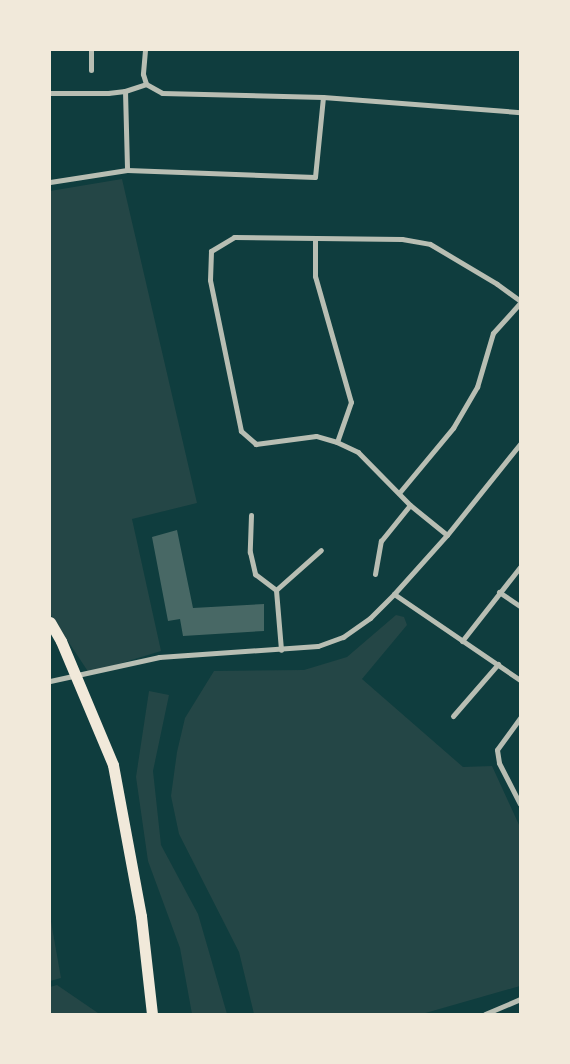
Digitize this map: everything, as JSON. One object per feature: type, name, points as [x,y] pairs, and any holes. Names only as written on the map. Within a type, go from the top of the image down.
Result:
[{"type":"main road","points":[[50,622],[61,641],[113,764],[140,916],[152,1014]]},
{"type":"street","points":[[91,70],[92,50]]},
{"type":"street","points":[[145,50],[143,74],[146,84],[162,93],[323,97],[520,112]]},
{"type":"street","points":[[50,93],[125,91],[146,84]]},
{"type":"street","points":[[125,91],[127,170]]},
{"type":"street","points":[[50,182],[127,170],[315,177],[323,97]]},
{"type":"street","points":[[399,493],[453,428],[477,387],[493,333],[520,302],[497,284],[430,244],[402,239],[234,237],[211,251],[210,280],[242,431],[256,444],[316,436],[337,442],[358,452],[410,505],[447,535]]},
{"type":"street","points":[[315,238],[315,276],[351,402],[337,442]]},
{"type":"street","points":[[50,681],[159,657],[318,646],[344,637],[370,618],[394,594],[447,535],[520,444]]},
{"type":"street","points":[[374,574],[381,541],[410,505]]},
{"type":"street","points":[[251,515],[250,552],[255,574],[276,590],[281,650]]},
{"type":"street","points":[[276,590],[321,550]]},
{"type":"street","points":[[462,641],[520,567]]},
{"type":"street","points":[[499,592],[520,606]]},
{"type":"street","points":[[394,594],[520,680]]},
{"type":"street","points":[[453,716],[498,664]]},
{"type":"street","points":[[520,718],[497,750],[500,763],[520,804]]},
{"type":"street","points":[[485,1014],[520,999]]},
{"type":"shaded area","points":[[122,179],[197,503],[132,519],[161,651],[89,673],[50,614],[50,191]]},
{"type":"shaded area","points":[[396,615],[404,617],[407,625],[362,679],[463,767],[492,766],[520,827],[520,986],[422,1014],[254,1014],[239,952],[179,834],[171,796],[177,752],[185,718],[214,671],[304,670],[347,657]]},
{"type":"shaded area","points":[[149,691],[169,695],[153,771],[161,845],[198,914],[227,1014],[192,1014],[180,948],[148,861],[136,777]]},
{"type":"shaded area","points":[[50,916],[61,978],[50,981]]},
{"type":"shaded area","points":[[57,985],[98,1014],[50,1014],[50,987]]},
{"type":"building","points":[[177,530],[193,608],[264,604],[264,631],[183,636],[180,619],[168,621],[152,537]]}]
